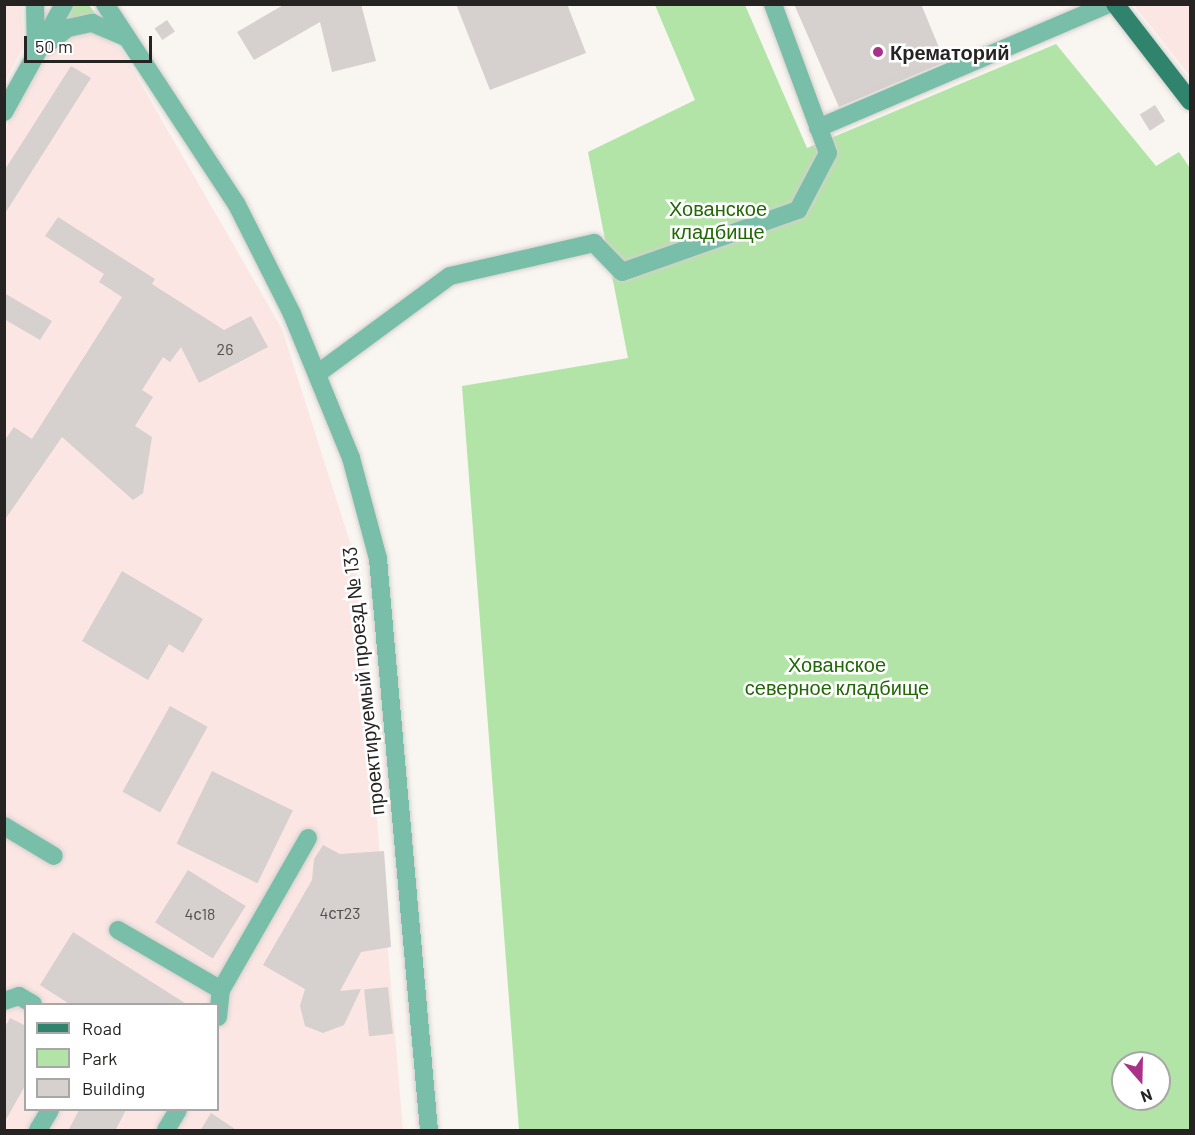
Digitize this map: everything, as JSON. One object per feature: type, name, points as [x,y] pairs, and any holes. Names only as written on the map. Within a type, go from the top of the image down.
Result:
[{"type":"main road","points":[[1115,4],[1191,101]]},
{"type":"street","points":[[35,4],[38,33],[35,57]]},
{"type":"street","points":[[4,112],[64,4]]},
{"type":"street","name":"проектируемый проезд № 133","points":[[105,4],[237,205],[292,314],[351,458],[378,559],[429,1131]]},
{"type":"street","points":[[317,374],[450,276],[594,243],[622,272],[798,210],[828,153],[773,4]]},
{"type":"street","points":[[818,128],[1109,4]]},
{"type":"street","points":[[35,57],[53,37],[68,28],[92,23],[126,37]]},
{"type":"street","points":[[4,826],[54,856]]},
{"type":"street","points":[[219,1008],[221,990],[308,838]]},
{"type":"street","points":[[118,930],[221,990]]},
{"type":"street","points":[[4,1001],[19,996],[30,1003]]},
{"type":"street","points":[[38,1131],[49,1111]]},
{"type":"street","points":[[166,1131],[177,1111]]},
{"type":"shaded area","points":[[5,4],[22,5],[23,48],[5,81]]},
{"type":"shaded area","points":[[1134,5],[1190,5],[1190,76]]},
{"type":"shaded area","points":[[96,30],[122,51],[282,329],[355,558],[403,1130],[5,1130],[5,129],[53,46],[66,37]]},
{"type":"green space","points":[[73,5],[89,5],[99,19],[63,22]]},
{"type":"green space","name":"Хованское северное кладбище","points":[[655,5],[745,5],[807,148],[1056,44],[1156,166],[1179,152],[1190,168],[1190,1130],[519,1130],[462,386],[628,358],[588,152],[695,100]]},
{"type":"building","points":[[285,4],[361,4],[376,61],[332,72],[320,22],[254,60],[237,32]]},
{"type":"building","points":[[456,4],[567,4],[586,53],[490,90]]},
{"type":"building","name":"Крематорий","points":[[794,4],[921,4],[945,62],[839,107]]},
{"type":"building","points":[[167,20],[175,32],[162,40],[155,28]]},
{"type":"building","points":[[71,66],[91,78],[4,215],[4,171]]},
{"type":"building","points":[[1155,105],[1165,121],[1150,131],[1140,115]]},
{"type":"building","points":[[58,217],[155,279],[152,284],[224,330],[251,316],[268,347],[199,383],[181,347],[170,362],[163,357],[142,390],[153,397],[135,426],[152,437],[143,493],[133,500],[62,437],[4,521],[4,441],[14,427],[32,439],[122,297],[99,282],[104,274],[45,236]]},
{"type":"building","points":[[4,293],[52,321],[40,340],[4,319]]},
{"type":"building","points":[[122,571],[203,619],[183,653],[169,644],[148,680],[82,641]]},
{"type":"building","points":[[170,706],[208,727],[160,813],[122,792]]},
{"type":"building","points":[[212,771],[293,810],[257,883],[176,844]]},
{"type":"building","points":[[323,845],[340,854],[384,851],[391,947],[361,952],[340,991],[361,989],[344,1025],[323,1033],[305,1026],[300,1006],[305,989],[263,965],[312,880],[314,859]]},
{"type":"building","points":[[188,870],[246,906],[213,959],[155,923]]},
{"type":"building","points":[[73,932],[185,1003],[68,1003],[40,985]]},
{"type":"building","points":[[388,987],[393,1034],[369,1036],[364,990]]},
{"type":"building","points":[[10,1018],[24,1025],[24,1088],[4,1123],[4,1029]]},
{"type":"building","points":[[78,1111],[125,1111],[115,1131],[68,1131]]},
{"type":"building","points":[[211,1113],[238,1131],[200,1131]]},
{"type":"place","name":"Крематорий","points":[[878,52]]},
{"type":"park label","name":"Хованское кладбище","points":[[718,220]]}]
